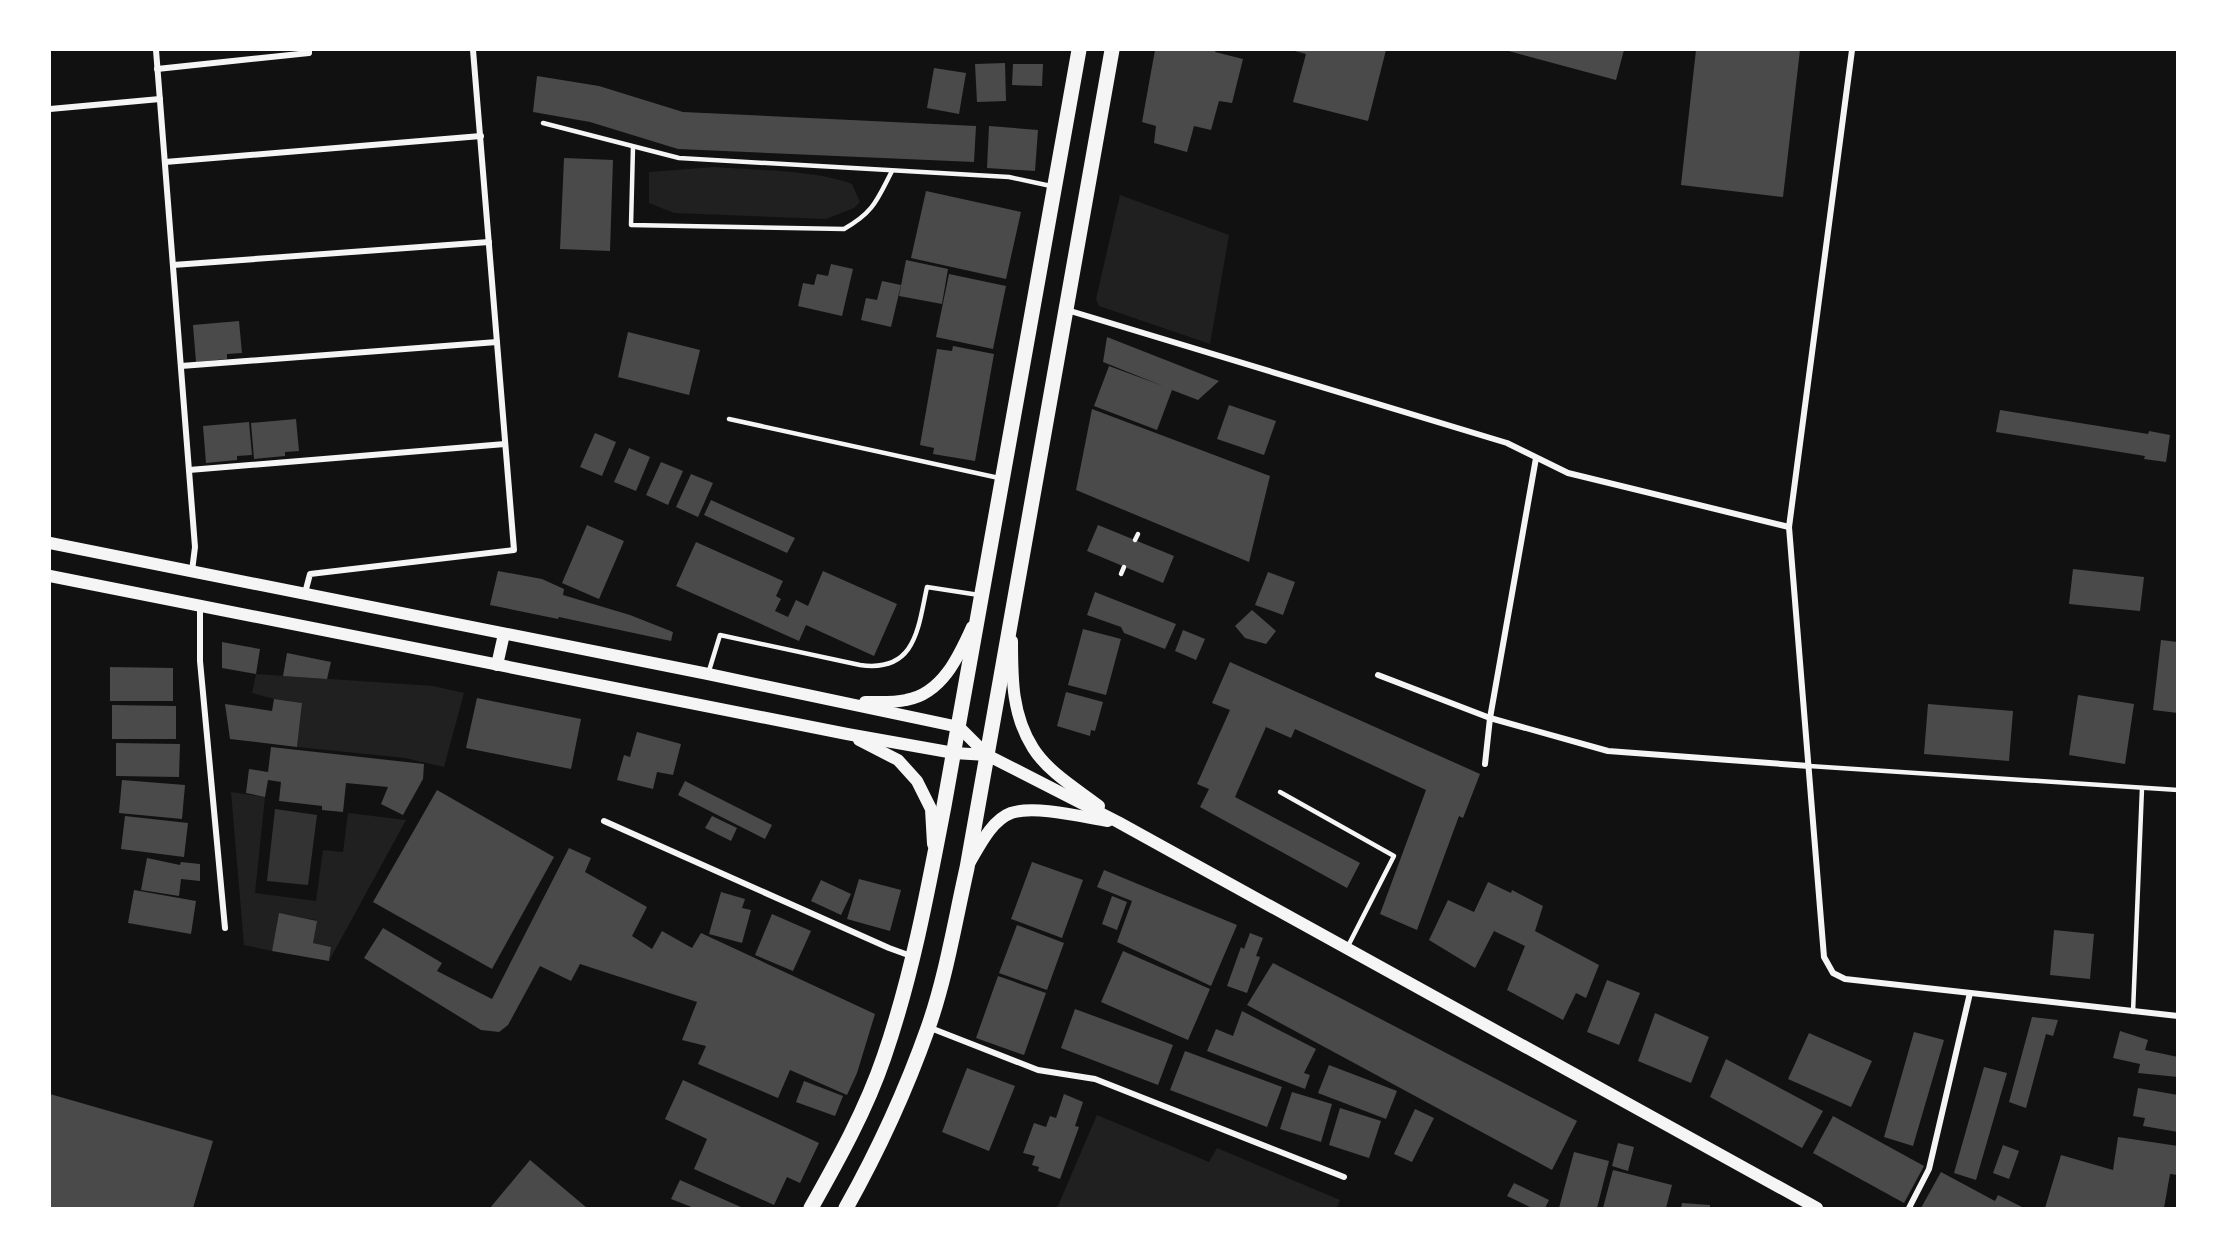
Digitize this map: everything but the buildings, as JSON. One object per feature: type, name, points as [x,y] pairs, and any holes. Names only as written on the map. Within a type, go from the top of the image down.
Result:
[{"type":"main road","points":[[811,1209],[840,1157],[868,1098],[884,1057],[913,956],[959,727],[1079,50]]},
{"type":"main road","points":[[846,1209],[895,1110],[928,1028],[945,969],[967,867],[1112,50]]},
{"type":"main road","points":[[50,543],[708,674],[959,727],[987,755],[1118,822],[1817,1209]]},
{"type":"main road","points":[[50,576],[847,734],[954,753],[987,755]]},
{"type":"main road","points":[[848,703],[908,700],[928,690],[948,674],[961,652],[979,611]]},
{"type":"main road","points":[[1012,612],[1012,685],[1018,717],[1034,749],[1052,768],[1118,822]]},
{"type":"main road","points":[[497,665],[504,634]]},
{"type":"main road","points":[[847,734],[898,760],[917,781],[931,809],[933,863]]},
{"type":"main road","points":[[967,867],[994,825],[1011,813],[1041,810],[1118,822]]},
{"type":"street","points":[[156,50],[195,547],[192,571]]},
{"type":"street","points":[[157,69],[309,53],[309,50]]},
{"type":"street","points":[[305,594],[310,574],[514,550],[473,50]]},
{"type":"street","points":[[1852,50],[1789,527],[1824,957],[1833,973],[1845,979],[2178,1016]]},
{"type":"street","points":[[50,109],[160,99]]},
{"type":"street","points":[[165,162],[481,136]]},
{"type":"street","points":[[172,265],[489,242]]},
{"type":"street","points":[[1066,310],[1507,443],[1568,473],[1789,527]]},
{"type":"street","points":[[181,366],[497,342]]},
{"type":"street","points":[[189,470],[506,444]]},
{"type":"street","points":[[1485,764],[1490,718],[1536,458]]},
{"type":"street","points":[[200,606],[200,661],[225,928]]},
{"type":"street","points":[[1378,675],[1490,718],[1608,751],[1809,766]]},
{"type":"street","points":[[604,821],[879,944],[913,956]]},
{"type":"street","points":[[1909,1209],[1929,1169],[1970,993]]},
{"type":"street","points":[[928,1028],[1038,1070],[1095,1079],[1344,1177]]},
{"type":"lane","points":[[543,123],[679,158],[1009,177],[1054,187]]},
{"type":"lane","points":[[633,147],[631,225],[844,229],[873,208],[892,171]]},
{"type":"lane","points":[[729,419],[1002,478]]},
{"type":"lane","points":[[1136,540],[1138,534]]},
{"type":"lane","points":[[1121,574],[1124,567]]},
{"type":"lane","points":[[708,674],[720,635],[860,665],[874,667],[888,665],[910,649],[916,636],[927,586],[981,595]]},
{"type":"lane","points":[[1809,766],[2178,790]]},
{"type":"lane","points":[[2133,1012],[2142,788]]},
{"type":"lane","points":[[1280,792],[1394,856],[1347,948]]},
{"type":"shaded area","points":[[714,167],[784,171],[837,179],[852,184],[860,202],[854,208],[826,219],[674,213],[649,203],[649,172]]},
{"type":"shaded area","points":[[1120,195],[1229,235],[1210,344],[1099,306],[1096,299]]},
{"type":"shaded area","points":[[256,674],[433,686],[464,693],[444,767],[405,758],[297,747],[302,703],[252,693]]},
{"type":"shaded area","points":[[231,792],[265,797],[255,893],[316,901],[323,850],[343,852],[348,813],[406,820],[329,961],[331,947],[313,943],[316,920],[279,914],[272,951],[244,945]]},
{"type":"shaded area","points":[[275,809],[317,815],[308,885],[267,881]]},
{"type":"shaded area","points":[[1097,1115],[1209,1162],[1217,1148],[1340,1200],[1337,1208],[1057,1208]]}]
